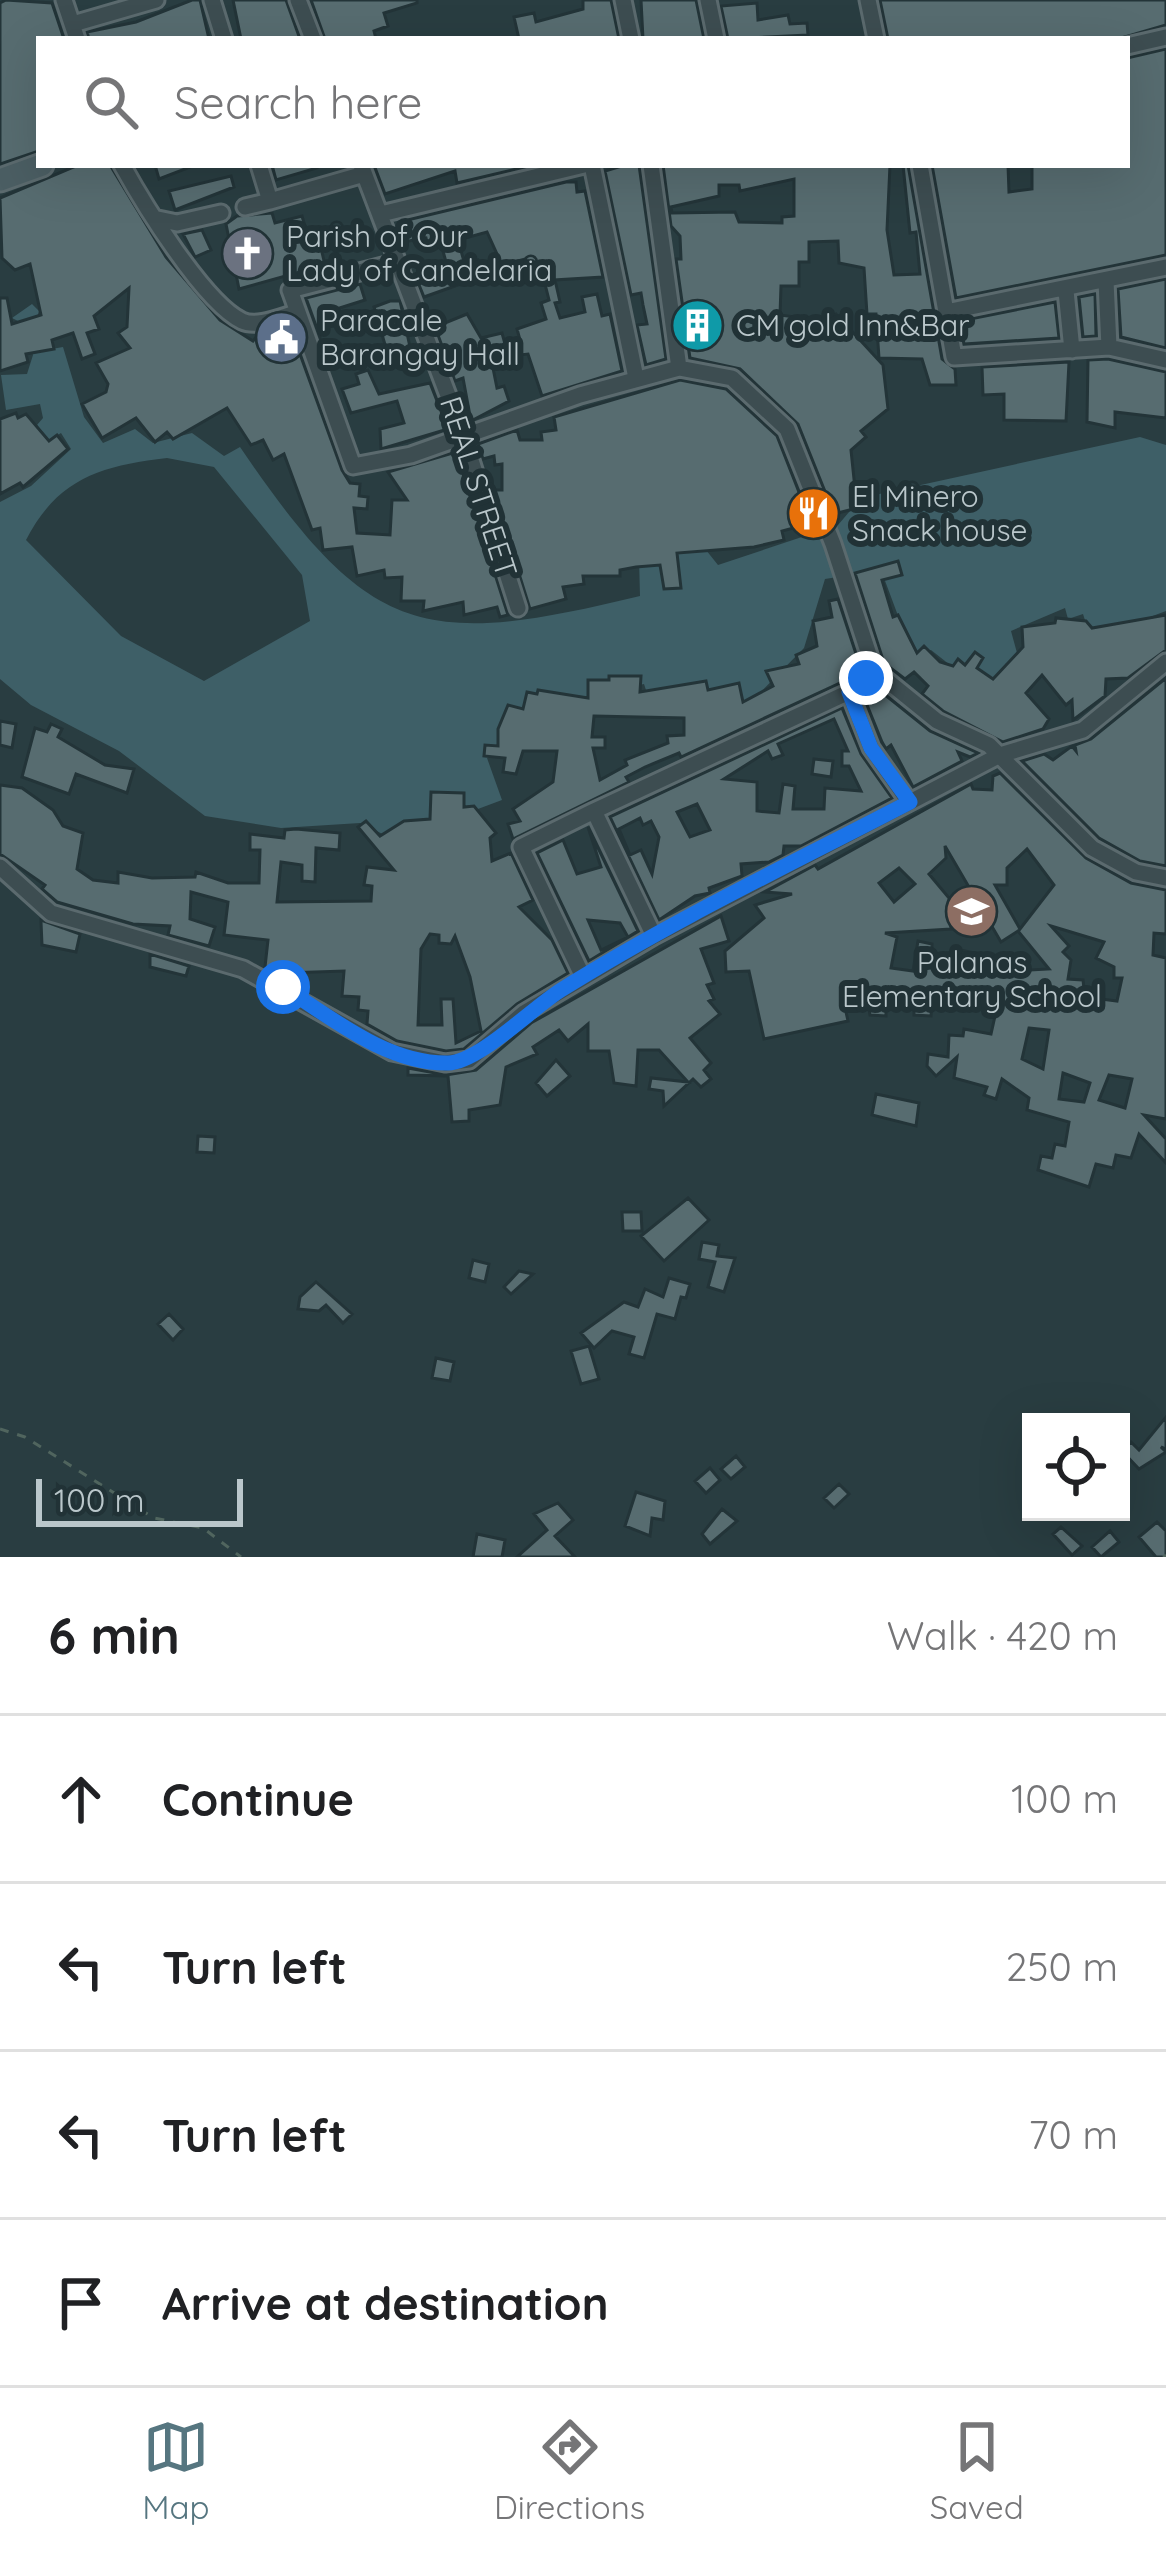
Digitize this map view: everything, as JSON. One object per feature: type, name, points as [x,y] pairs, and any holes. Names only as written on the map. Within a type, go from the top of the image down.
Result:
[{"type":"main road","points":[[0,180],[36,167]]},
{"type":"street","points":[[64,0],[75,32],[156,0]]},
{"type":"street","points":[[212,0],[223,36]]},
{"type":"street","points":[[298,0],[312,36]]},
{"type":"street","points":[[623,0],[630,36]]},
{"type":"street","points":[[708,0],[715,36]]},
{"type":"street","points":[[868,0],[875,36]]},
{"type":"street","points":[[1130,45],[1166,37]]},
{"type":"street","points":[[124,168],[203,283],[239,320],[254,324],[296,313]]},
{"type":"street","points":[[261,168],[270,201]]},
{"type":"street","points":[[381,214],[575,168]]},
{"type":"street","points":[[589,168],[636,378]]},
{"type":"street","points":[[651,168],[679,368]]},
{"type":"street","points":[[921,168],[954,357],[1109,347],[1166,360]]},
{"type":"street","points":[[244,207],[363,170]]},
{"type":"street","name":"REAL STREET","points":[[363,170],[463,435],[518,608]]},
{"type":"street","points":[[158,219],[177,223],[221,213]]},
{"type":"street","points":[[398,262],[290,290],[353,466],[411,455],[636,378],[679,368],[732,378],[787,429],[848,586],[874,670],[938,721],[1000,755],[1092,848],[1136,872],[1166,878]]},
{"type":"street","points":[[946,313],[1166,267]]},
{"type":"street","points":[[1106,280],[1109,347]]},
{"type":"street","points":[[1066,291],[1072,350]]},
{"type":"street","points":[[0,867],[51,913],[243,969],[392,1052],[425,1060],[469,1060],[524,1013],[654,936],[1000,755],[1083,730],[1166,662]]},
{"type":"street","points":[[583,976],[521,847],[849,692],[874,670]]},
{"type":"street","points":[[849,692],[871,748],[910,802]]},
{"type":"street","points":[[593,811],[654,936]]},
{"type":"path","points":[[0,1430],[26,1437],[154,1517],[203,1528],[241,1557]]},
{"type":"water","points":[[32,304],[39,311],[34,326],[46,350],[63,347],[84,417],[103,443],[135,429],[153,443],[192,433],[224,456],[240,447],[326,558],[366,592],[407,613],[452,622],[504,622],[640,596],[639,558],[702,545],[718,565],[838,525],[861,498],[1140,437],[1166,445],[1166,611],[1091,639],[1083,614],[1068,619],[1065,608],[1011,631],[1019,660],[1005,664],[1011,713],[931,650],[913,656],[881,570],[825,579],[804,648],[747,706],[655,718],[644,684],[561,702],[507,750],[487,758],[502,800],[395,840],[360,823],[281,828],[205,816],[119,751],[31,705],[0,679],[0,502],[31,486],[71,449],[61,433],[49,440],[37,425],[43,418],[40,404],[6,410],[1,375],[27,374],[33,355],[22,323],[12,318]],"holes":[[[167,458],[214,467],[302,575],[310,621],[204,681],[121,636],[26,540],[52,502],[102,471]]]},
{"type":"building","points":[[200,0],[208,36],[88,36],[87,32],[136,22]]},
{"type":"building","points":[[233,0],[286,0],[299,36],[240,36]]},
{"type":"building","points":[[311,0],[417,0],[384,13],[388,26],[374,31],[375,36],[324,36]]},
{"type":"building","points":[[583,0],[611,0],[618,36],[518,36],[514,17],[534,13],[536,22],[583,9]]},
{"type":"building","points":[[641,0],[696,0],[703,36],[643,36]]},
{"type":"building","points":[[880,0],[1166,0],[1166,25],[1128,36],[887,36]]},
{"type":"building","points":[[0,3],[52,3],[63,36],[36,36],[36,152],[0,164]]},
{"type":"building","points":[[757,3],[758,20],[788,15],[790,24],[807,23],[808,35],[727,36],[721,6]]},
{"type":"building","points":[[1166,49],[1166,255],[956,298],[933,168],[1008,168],[1009,192],[1032,189],[1032,168],[1130,168],[1130,57]]},
{"type":"building","points":[[71,168],[112,168],[166,257],[220,320],[253,341],[258,335],[292,332],[342,470],[350,483],[360,484],[359,496],[368,497],[367,509],[354,508],[357,533],[390,535],[392,500],[407,500],[388,472],[456,452],[508,615],[500,617],[497,607],[464,615],[463,602],[423,611],[424,601],[401,601],[402,577],[385,578],[384,570],[357,576],[352,547],[323,550],[320,528],[312,530],[284,454],[273,460],[263,440],[251,445],[227,408],[173,439],[167,432],[155,442],[136,418],[102,438],[82,404],[106,392],[108,384],[96,363],[130,348],[118,333],[127,327],[129,288],[94,316],[99,329],[87,333],[95,354],[82,359],[73,333],[52,340],[54,349],[26,354],[28,362],[0,371],[0,298],[7,298],[12,324],[41,315],[30,264],[15,270],[2,258],[0,198]]},
{"type":"building","points":[[156,168],[188,168],[159,179]]},
{"type":"building","points":[[273,168],[317,168],[276,180]]},
{"type":"building","points":[[375,168],[520,168],[457,183],[455,171],[385,194]]},
{"type":"building","points":[[639,168],[666,359],[646,365],[637,325],[647,324],[641,293],[631,295],[605,171]]},
{"type":"building","points":[[663,168],[890,168],[887,230],[894,275],[920,274],[916,232],[910,233],[903,168],[909,168],[942,359],[955,369],[956,385],[930,385],[922,359],[879,358],[876,314],[867,314],[864,268],[839,263],[838,241],[809,242],[809,262],[799,262],[799,286],[781,286],[780,315],[795,317],[794,325],[821,327],[836,314],[883,365],[888,409],[861,431],[866,437],[851,450],[857,508],[834,514],[798,424],[740,369],[690,358],[676,259],[681,259],[680,236],[671,226]],"holes":[[[794,179],[794,216],[782,217],[782,223],[739,222],[735,212],[672,213],[671,207],[719,196],[719,185],[739,185],[740,191]]]},
{"type":"building","points":[[231,176],[234,187],[175,210],[169,191]]},
{"type":"building","points":[[576,182],[577,192],[585,191],[603,277],[555,280],[560,302],[555,303],[560,318],[585,312],[582,297],[597,294],[602,316],[610,314],[622,371],[542,396],[528,354],[491,358],[497,388],[504,386],[509,401],[471,421],[463,378],[455,381],[435,327],[467,314],[481,338],[502,333],[505,344],[520,340],[517,329],[546,319],[541,303],[549,300],[544,280],[532,283],[525,259],[502,265],[487,232],[458,240],[465,265],[478,260],[483,276],[424,297],[417,280],[448,269],[441,244],[428,246],[426,238],[403,242],[399,222]]},
{"type":"building","points":[[272,213],[275,223],[302,216],[312,250],[321,248],[325,265],[239,289],[226,224],[237,216]]},
{"type":"building","points":[[202,230],[211,250],[195,257],[183,234]]},
{"type":"building","points":[[1166,279],[1166,348],[1121,337],[1118,289]]},
{"type":"building","points":[[360,284],[365,300],[324,313],[320,337],[306,298]]},
{"type":"building","points":[[1095,294],[1096,336],[1083,337],[1079,297]]},
{"type":"building","points":[[400,301],[410,347],[388,355],[374,307]]},
{"type":"building","points":[[1055,302],[1059,338],[964,344],[960,321]]},
{"type":"building","points":[[1108,359],[1166,372],[1166,418],[1115,412],[1115,428],[1087,422],[1088,360]]},
{"type":"building","points":[[1069,362],[1066,421],[1004,420],[1004,394],[983,395],[982,367]]},
{"type":"building","points":[[368,370],[379,394],[430,383],[448,429],[381,449],[380,429],[404,423],[397,401],[351,413],[342,389],[359,384],[356,374]]},
{"type":"building","points":[[680,380],[726,389],[777,436],[806,510],[798,512],[801,526],[782,531],[784,540],[754,547],[677,553],[681,588],[664,589],[660,565],[636,567],[620,570],[620,576],[583,576],[584,584],[563,587],[566,599],[530,609],[493,490],[502,490],[502,464],[495,465],[494,456],[483,459],[478,444],[517,430],[520,440],[542,440],[541,432],[556,430],[554,417]]},
{"type":"building","points":[[16,413],[18,418],[26,414],[49,441],[57,435],[68,449],[23,487],[20,483],[0,494],[0,419]]},
{"type":"building","points":[[898,561],[902,575],[882,580],[893,617],[898,615],[917,653],[924,646],[940,662],[953,666],[958,659],[965,665],[975,652],[983,658],[977,668],[993,679],[1023,647],[1022,627],[1055,623],[1056,618],[1086,621],[1092,628],[1166,615],[1166,650],[1128,678],[1106,679],[1105,696],[1073,720],[1072,700],[1066,705],[1042,675],[1026,693],[1049,719],[1043,729],[1003,742],[943,711],[922,694],[928,686],[914,672],[905,679],[884,663],[855,573]]},
{"type":"building","points":[[838,599],[860,666],[842,682],[681,757],[679,753],[645,767],[626,777],[629,782],[513,839],[508,824],[520,821],[513,809],[553,782],[557,751],[523,751],[516,774],[503,772],[505,758],[484,756],[485,745],[498,746],[498,729],[508,705],[523,709],[527,692],[537,694],[538,690],[588,698],[588,680],[609,680],[609,676],[641,676],[640,692],[706,681],[708,690],[739,683],[743,702],[773,686],[766,671],[799,664],[796,655],[817,646],[813,621],[832,617],[829,601]],"holes":[[[594,716],[684,718],[684,735],[667,736],[668,743],[625,760],[627,765],[600,780],[593,748],[605,748],[605,737],[592,737]]]},
{"type":"building","points":[[1166,678],[1166,866],[1140,861],[1099,838],[1022,761],[1044,754],[1053,760],[1072,746],[1076,751],[1075,745],[1091,739]]},
{"type":"building","points":[[874,686],[930,731],[978,753],[970,757],[958,752],[962,761],[913,787],[891,745],[886,749],[882,742],[863,695]]},
{"type":"building","points":[[842,708],[861,754],[892,798],[801,846],[784,846],[783,855],[769,862],[741,864],[742,876],[709,888],[710,893],[695,896],[659,920],[610,817]],"holes":[[[834,719],[848,751],[842,751],[842,766],[849,766],[861,791],[825,788],[824,809],[793,809],[795,786],[783,784],[779,813],[757,811],[757,782],[724,779],[768,751],[772,759],[783,755],[778,744]],[[697,804],[710,830],[690,837],[677,812]],[[640,818],[643,825],[651,821],[659,837],[652,874],[641,850],[630,855],[619,829]]]},
{"type":"building","points":[[0,721],[16,724],[12,748],[0,745]]},
{"type":"building","points":[[51,724],[62,729],[58,737],[105,765],[134,769],[127,793],[76,774],[69,794],[22,777],[35,728],[47,732]]},
{"type":"building","points":[[814,759],[833,761],[831,777],[812,774]]},
{"type":"building","points":[[1000,773],[1086,858],[1131,883],[1166,890],[1166,934],[1154,933],[1153,955],[1166,958],[1166,1119],[1144,1115],[1166,1139],[1166,1163],[1139,1134],[1131,1158],[1116,1155],[1113,1168],[1096,1164],[1089,1187],[1038,1170],[1041,1156],[1052,1158],[1055,1144],[1065,1146],[1069,1122],[1027,1110],[1029,1098],[1002,1079],[996,1099],[984,1095],[987,1087],[954,1078],[957,1057],[936,1076],[927,1066],[928,1054],[948,1057],[949,1035],[963,1036],[964,1029],[991,1034],[999,998],[976,997],[975,1004],[963,1002],[962,1008],[932,1003],[931,1016],[914,1015],[914,1006],[886,1005],[886,1016],[870,1015],[866,992],[842,994],[848,1021],[764,1039],[749,971],[726,972],[725,951],[764,918],[755,905],[792,894],[765,892],[815,865],[818,869],[971,784],[973,789],[992,790],[993,776]],"holes":[[[945,846],[1001,942],[1018,931],[1049,969],[993,972],[996,958],[961,950],[960,956],[932,953],[932,944],[918,941],[913,971],[891,968],[897,937],[885,933],[951,929],[949,898],[929,874],[946,858]],[[1027,849],[1054,885],[1020,929],[995,885],[1007,885],[1007,868]],[[899,868],[915,884],[894,902],[879,883]],[[1051,926],[1104,942],[1096,958],[1114,967],[1114,978],[1122,978],[1117,1001],[1085,997],[1083,980],[1068,979],[1071,960],[1063,952],[1069,946]],[[1029,1028],[1049,1030],[1043,1069],[1022,1059]],[[1063,1073],[1090,1083],[1084,1102],[1059,1099]],[[1109,1075],[1132,1079],[1125,1108],[1099,1100]]]},
{"type":"building","points":[[0,785],[22,788],[53,810],[63,826],[83,833],[77,869],[93,880],[118,883],[118,872],[152,878],[195,877],[196,872],[228,883],[259,883],[260,850],[250,850],[250,834],[284,838],[285,830],[296,829],[340,833],[339,850],[316,848],[315,882],[302,881],[302,865],[281,862],[277,902],[371,901],[372,886],[364,885],[367,867],[394,870],[358,827],[366,821],[380,836],[404,821],[430,819],[431,792],[464,793],[464,807],[474,806],[496,833],[490,838],[492,861],[511,853],[533,900],[519,907],[552,940],[568,973],[517,1004],[464,1049],[446,1051],[397,1041],[367,1024],[368,1011],[358,1010],[359,997],[342,996],[344,971],[284,973],[265,967],[268,940],[224,935],[228,902],[191,892],[190,919],[215,927],[209,946],[168,935],[170,926],[133,924],[57,902],[42,889],[45,885],[0,854]],"holes":[[[430,934],[439,935],[439,943],[451,944],[455,936],[470,977],[481,1031],[456,1043],[453,999],[441,999],[442,1025],[418,1025],[421,949]]]},
{"type":"building","points":[[588,827],[638,931],[589,961],[537,853],[563,840],[577,874],[601,867]],"holes":[[[588,920],[620,923],[628,937],[601,950]]]},
{"type":"building","points":[[721,916],[729,941],[701,949],[714,983],[707,985],[714,999],[709,1001],[720,1014],[690,1038],[711,1063],[704,1070],[711,1079],[701,1087],[693,1079],[664,1106],[663,1091],[649,1089],[651,1078],[688,1082],[659,1050],[638,1050],[636,1086],[614,1083],[609,1051],[588,1051],[588,1024],[568,1041],[559,1030],[533,1047],[537,1054],[506,1067],[500,1105],[469,1110],[469,1121],[452,1122],[448,1076],[408,1075],[408,1068],[446,1075],[476,1070],[531,1023]]},
{"type":"building","points":[[41,920],[80,934],[76,952],[42,945]]},
{"type":"building","points":[[150,954],[189,966],[186,976],[150,967]]},
{"type":"building","points":[[556,1060],[570,1076],[547,1096],[536,1083]]},
{"type":"building","points":[[876,1094],[919,1103],[916,1126],[872,1115]]},
{"type":"building","points":[[198,1136],[215,1137],[214,1153],[197,1152]]},
{"type":"building","points":[[688,1198],[709,1220],[664,1261],[641,1236]]},
{"type":"building","points":[[622,1212],[641,1212],[642,1231],[623,1231]]},
{"type":"building","points":[[702,1242],[719,1245],[717,1256],[735,1258],[724,1292],[708,1287],[715,1262],[699,1259]]},
{"type":"building","points":[[473,1260],[489,1264],[485,1282],[469,1278]]},
{"type":"building","points":[[519,1271],[533,1274],[511,1294],[504,1287]]},
{"type":"building","points":[[669,1278],[690,1284],[686,1298],[681,1297],[675,1319],[657,1314],[644,1358],[629,1354],[634,1337],[612,1331],[594,1348],[581,1333],[624,1302],[638,1307],[645,1289],[663,1297]]},
{"type":"building","points":[[316,1282],[352,1314],[343,1323],[326,1305],[319,1311],[298,1309],[300,1297]]},
{"type":"building","points":[[169,1314],[183,1329],[173,1340],[158,1324]]},
{"type":"building","points":[[589,1346],[599,1379],[581,1384],[571,1351]]},
{"type":"building","points":[[436,1358],[454,1362],[450,1381],[432,1378]]},
{"type":"building","points":[[1166,1417],[1166,1449],[1161,1447],[1166,1452],[1139,1469],[1130,1459],[1130,1443],[1139,1450]]},
{"type":"building","points":[[736,1456],[745,1467],[731,1479],[721,1469]]},
{"type":"building","points":[[710,1468],[720,1480],[706,1493],[695,1481]]},
{"type":"building","points":[[839,1484],[849,1494],[834,1508],[824,1498]]},
{"type":"building","points":[[636,1492],[665,1501],[663,1520],[652,1518],[650,1536],[625,1526]]},
{"type":"building","points":[[558,1503],[573,1520],[555,1536],[575,1557],[517,1557],[547,1530],[534,1514]]},
{"type":"building","points":[[722,1509],[737,1521],[710,1544],[702,1534]]},
{"type":"building","points":[[1157,1522],[1166,1531],[1166,1557],[1156,1557],[1139,1537]]},
{"type":"building","points":[[1061,1527],[1082,1546],[1072,1555],[1053,1534]]},
{"type":"building","points":[[1110,1531],[1119,1542],[1101,1557],[1092,1547]]},
{"type":"building","points":[[477,1534],[505,1540],[502,1557],[473,1557]]},
{"type":"place","name":"Parish of Our Lady of Candelaria","points":[[247,254]]},
{"type":"place","name":"CM gold Inn&Bar","points":[[697,326]]},
{"type":"place","name":"Paracale Barangay Hall","points":[[281,338]]},
{"type":"place","name":"El Minero Snack house","points":[[813,514]]},
{"type":"place","name":"Palanas Elementary School","points":[[972,911]]},
{"type":"route","points":[[283,987],[392,1052],[445,1063],[469,1060],[524,1013],[583,976],[910,802],[871,748],[849,692],[866,678]]}]
